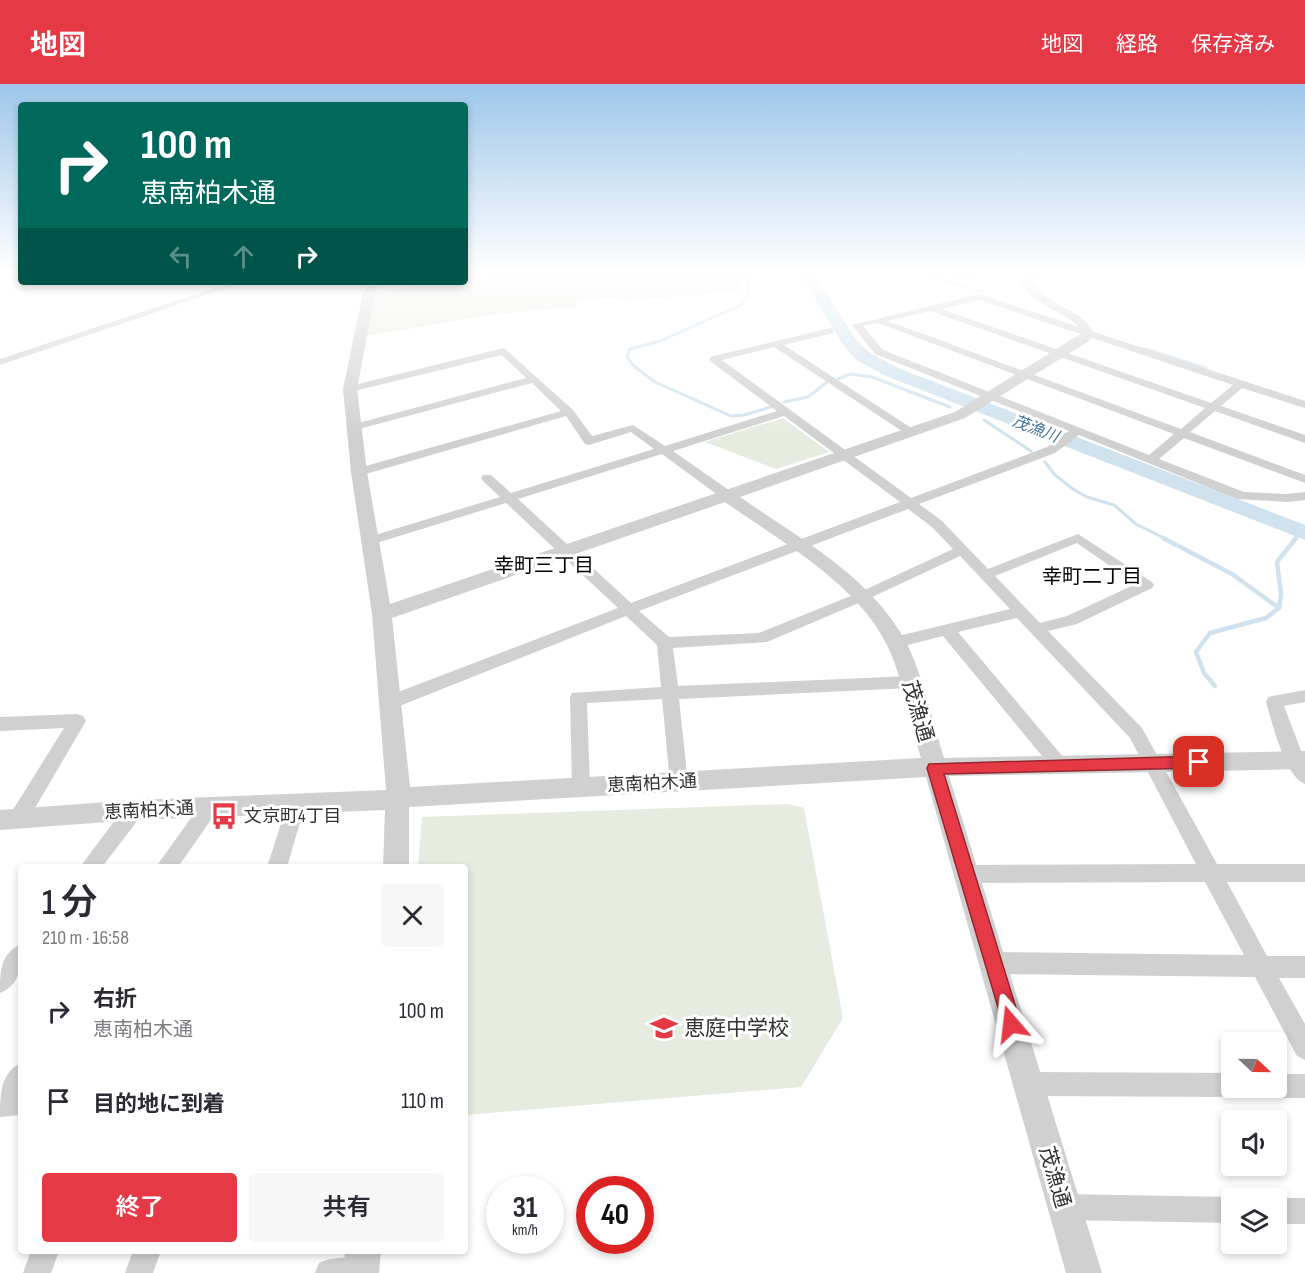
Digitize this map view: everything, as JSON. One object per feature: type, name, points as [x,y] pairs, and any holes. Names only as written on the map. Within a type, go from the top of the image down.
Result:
[{"type":"street","points":[[0,362],[104,327]]},
{"type":"street","points":[[362,327],[350,389],[359,472],[382,615],[391,702],[398,799],[396,864]]},
{"type":"street","points":[[859,327],[879,352],[1242,496],[1287,498],[1305,496]]},
{"type":"street","points":[[898,327],[1305,478]]},
{"type":"street","points":[[985,327],[1305,439]]},
{"type":"street","points":[[1071,327],[1305,405]]},
{"type":"street","points":[[1085,327],[1088,333]]},
{"type":"street","points":[[830,332],[714,359],[937,524],[1137,733],[1305,1048]]},
{"type":"street","points":[[382,615],[960,415],[1085,338],[1088,333]]},
{"type":"street","points":[[776,344],[912,433]]},
{"type":"street","points":[[350,389],[504,351],[568,412],[588,441],[633,428],[728,496]]},
{"type":"street","points":[[354,427],[533,379]]},
{"type":"street","points":[[1152,459],[1240,384]]},
{"type":"street","points":[[359,472],[568,412]]},
{"type":"street","points":[[370,541],[786,412]]},
{"type":"street","points":[[391,702],[629,609],[1051,450],[1076,432]]},
{"type":"street","points":[[487,478],[665,643],[679,782]]},
{"type":"street","name":"茂漁通","points":[[728,496],[799,545],[863,596],[896,642],[910,682],[1084,1273]]},
{"type":"street","points":[[985,575],[1078,538],[1147,585],[1071,620],[1037,629]]},
{"type":"street","points":[[665,643],[762,638],[863,596],[961,550]]},
{"type":"street","points":[[896,642],[1020,612]]},
{"type":"street","points":[[947,630],[1058,764]]},
{"type":"street","points":[[581,786],[578,697],[910,682]]},
{"type":"street","points":[[1302,766],[1274,702],[1305,696]]},
{"type":"street","points":[[0,724],[77,721],[9,819]]},
{"type":"street","name":"恵南柏木通","points":[[9,819],[134,810],[398,799],[581,786],[934,768],[1151,762],[1302,766]]},
{"type":"street","points":[[278,864],[296,804]]},
{"type":"street","points":[[168,864],[210,807]]},
{"type":"street","points":[[92,864],[134,810]]},
{"type":"street","points":[[966,874],[1305,873]]},
{"type":"street","points":[[0,982],[18,959]]},
{"type":"street","points":[[993,963],[1305,967]]},
{"type":"street","points":[[0,1105],[18,1079]]},
{"type":"street","points":[[1029,1084],[1221,1085]]},
{"type":"street","points":[[1287,1086],[1305,1086]]},
{"type":"street","points":[[0,1105],[18,1103]]},
{"type":"street","points":[[1064,1207],[1221,1210]]},
{"type":"street","points":[[1287,1210],[1305,1211]]},
{"type":"street","points":[[37,1273],[44,1254]]},
{"type":"street","points":[[139,1273],[146,1254]]},
{"type":"shaded area","points":[[368,327],[417,327],[367,336]]},
{"type":"shaded area","points":[[783,418],[829,452],[776,469],[705,442]]},
{"type":"shaded area","points":[[788,804],[804,808],[843,1018],[801,1087],[468,1115],[468,864],[418,864],[422,817]]},
{"type":"waterway","points":[[690,327],[660,341],[630,349],[627,357],[634,366],[655,382],[731,416],[744,415],[771,407]]},
{"type":"waterway","name":"茂漁川","points":[[840,327],[861,355],[892,372],[1305,533]]},
{"type":"waterway","points":[[1142,348],[1206,368]]},
{"type":"waterway","points":[[838,379],[851,374],[872,377],[950,407]]},
{"type":"waterway","points":[[784,402],[808,397],[827,382]]},
{"type":"waterway","points":[[984,420],[1031,451]]},
{"type":"waterway","points":[[1045,462],[1055,475],[1073,489],[1087,497],[1114,505],[1136,524],[1166,539]]},
{"type":"waterway","points":[[1294,539],[1301,531]]},
{"type":"waterway","points":[[1163,538],[1232,574],[1279,608]]},
{"type":"waterway","points":[[1279,608],[1281,594],[1277,562],[1296,538]]},
{"type":"waterway","points":[[1215,686],[1204,673],[1196,652],[1210,633],[1266,618],[1279,608]]},
{"type":"place","name":"文京町4丁目","points":[[224,816]]},
{"type":"place","name":"恵庭中学校","points":[[664,1028]]},
{"type":"district","name":"幸町三丁目","points":[[544,565]]},
{"type":"district","name":"幸町二丁目","points":[[1092,576]]},
{"type":"route","points":[[1011,1024],[934,768],[1199,762]]}]
